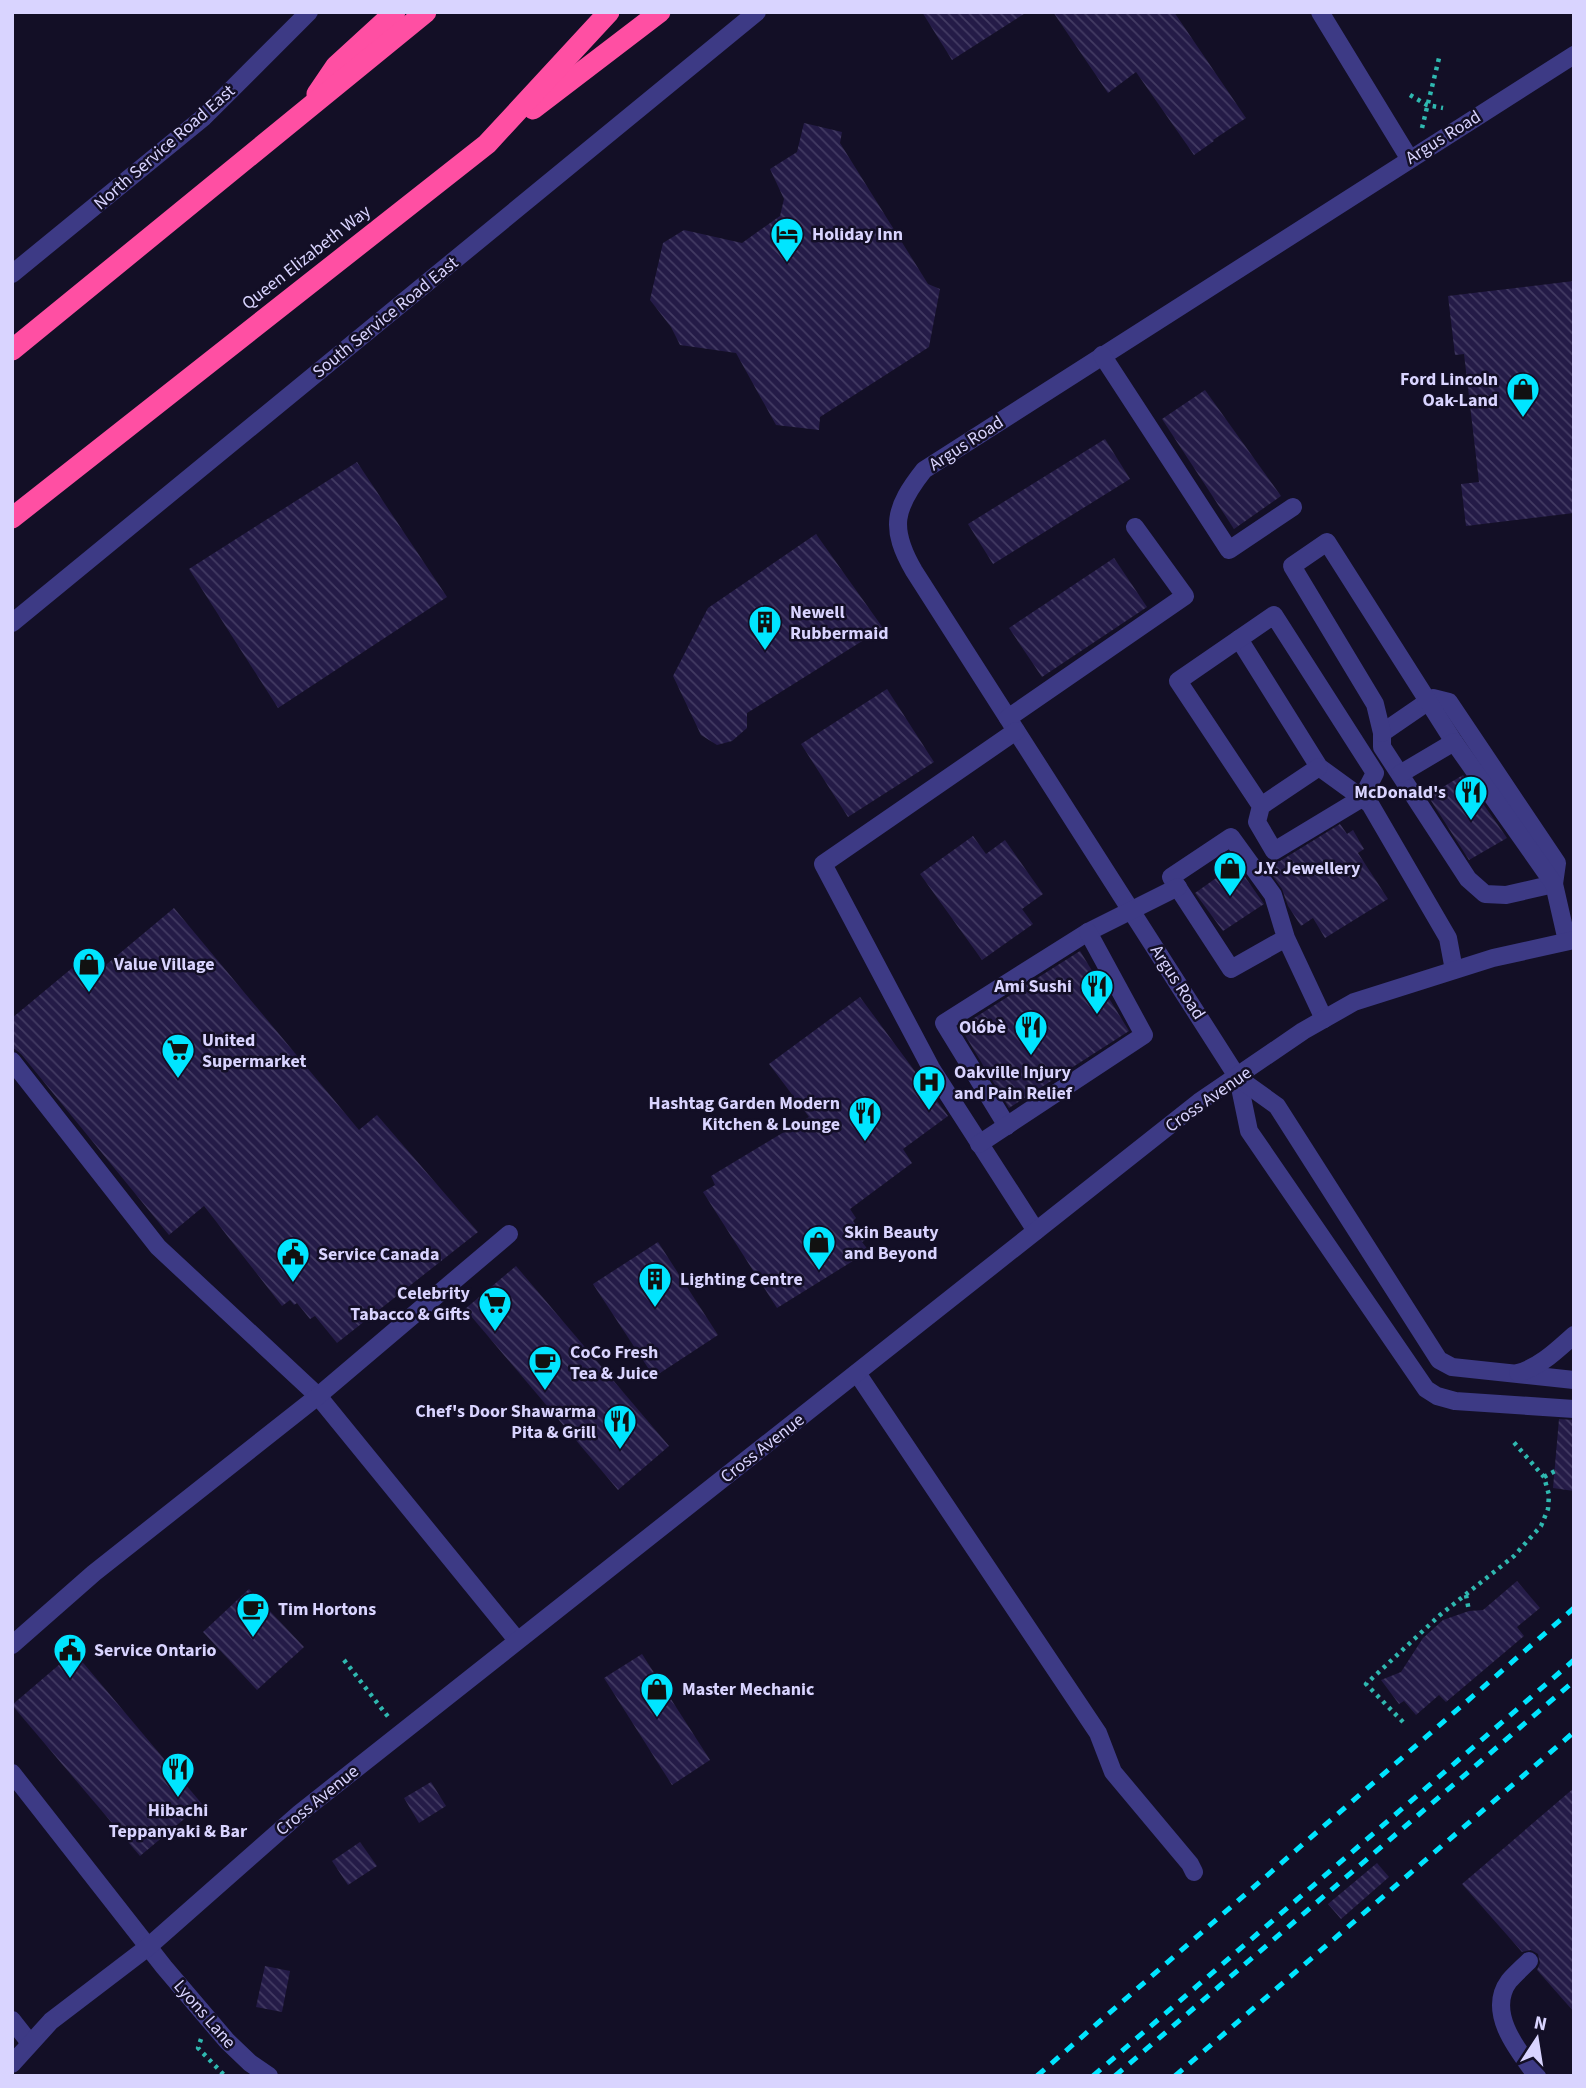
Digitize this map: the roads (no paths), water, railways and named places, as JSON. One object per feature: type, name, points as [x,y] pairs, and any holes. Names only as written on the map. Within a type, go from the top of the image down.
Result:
[{"type":"highway","points":[[299,118],[336,66],[395,12]]},
{"type":"highway","points":[[12,350],[426,12]]},
{"type":"highway","name":"Queen Elizabeth Way","points":[[12,518],[487,144],[609,12]]},
{"type":"highway","points":[[487,144],[660,12]]},
{"type":"street","name":"North Service Road East","points":[[12,274],[204,117],[309,12]]},
{"type":"street","name":"South Service Road East","points":[[12,622],[757,12]]},
{"type":"street","points":[[1320,12],[1409,158]]},
{"type":"street","name":"Argus Road","points":[[1237,1077],[904,553],[898,535],[899,511],[906,493],[924,470],[1574,55]]},
{"type":"street","points":[[1102,355],[1229,550],[1293,507]]},
{"type":"street","points":[[1036,1231],[931,1068],[823,864],[1185,596],[1135,527]]},
{"type":"street","points":[[1553,884],[1506,895],[1485,894],[1468,879],[1382,747],[1382,733],[1375,704],[1292,566],[1326,542],[1427,702],[1553,884],[1570,941]]},
{"type":"street","points":[[1261,806],[1178,681],[1274,615],[1375,773],[1362,798],[1274,852],[1257,821],[1261,806],[1320,766]]},
{"type":"street","points":[[1239,639],[1320,766],[1370,804],[1448,938],[1454,970]]},
{"type":"street","points":[[1382,733],[1433,698],[1449,702],[1557,863],[1553,884]]},
{"type":"street","points":[[1400,774],[1454,742]]},
{"type":"street","points":[[1286,938],[1231,969],[1171,877],[1231,837],[1273,895],[1286,938],[1324,1019]]},
{"type":"street","points":[[1007,1126],[944,1023],[1088,932],[1178,887]]},
{"type":"street","points":[[979,1144],[1144,1035],[1088,932]]},
{"type":"street","name":"Cross Avenue","points":[[12,2064],[51,2021],[148,1947],[300,1813],[1199,1102],[1303,1031],[1354,1002],[1493,958],[1570,941]]},
{"type":"street","points":[[12,1061],[159,1247],[318,1396],[517,1640]]},
{"type":"street","points":[[1237,1077],[1277,1106],[1439,1360],[1452,1367],[1566,1380]]},
{"type":"street","points":[[1237,1077],[1249,1131],[1426,1389],[1437,1396],[1455,1401],[1574,1409]]},
{"type":"street","points":[[12,1645],[94,1573],[318,1396],[509,1234]]},
{"type":"street","points":[[1518,1373],[1528,1370],[1552,1354],[1574,1335]]},
{"type":"street","points":[[1547,1407],[1574,1365]]},
{"type":"street","points":[[857,1373],[1098,1733],[1113,1772],[1194,1872]]},
{"type":"street","name":"Lyons Lane","points":[[12,1773],[148,1947],[227,2040],[250,2063],[269,2076]]},
{"type":"street","points":[[1529,1961],[1508,1982],[1502,1999],[1505,2023],[1514,2046],[1536,2076]]},
{"type":"street","points":[[12,2020],[30,2043]]},
{"type":"railway","points":[[1037,2076],[1574,1608]]},
{"type":"railway","points":[[1093,2076],[1574,1660]]},
{"type":"railway","points":[[1115,2076],[1574,1681]]},
{"type":"railway","points":[[1175,2076],[1574,1732]]},
{"type":"place","name":"Holiday Inn","points":[[787,264]]},
{"type":"place","name":"Ford Lincoln Oak-Land","points":[[1523,419]]},
{"type":"place","name":"Newell Rubbermaid","points":[[765,652]]},
{"type":"place","name":"McDonald's","points":[[1471,822]]},
{"type":"place","name":"J.Y. Jewellery","points":[[1230,898]]},
{"type":"place","name":"Value Village","points":[[89,994]]},
{"type":"place","name":"Ami Sushi","points":[[1097,1016]]},
{"type":"place","name":"Olóbè","points":[[1031,1057]]},
{"type":"place","name":"United Supermarket","points":[[178,1080]]},
{"type":"place","name":"Oakville Injury and Pain Relief","points":[[929,1112]]},
{"type":"place","name":"Hashtag Garden Modern Kitchen & Lounge","points":[[865,1143]]},
{"type":"place","name":"Skin Beauty and Beyond","points":[[819,1272]]},
{"type":"place","name":"Service Canada","points":[[293,1284]]},
{"type":"place","name":"Lighting Centre","points":[[655,1309]]},
{"type":"place","name":"Celebrity Tabacco & Gifts","points":[[495,1333]]},
{"type":"place","name":"CoCo Fresh Tea & Juice","points":[[545,1392]]},
{"type":"place","name":"Chef's Door Shawarma Pita & Grill","points":[[620,1451]]},
{"type":"place","name":"Tim Hortons","points":[[253,1639]]},
{"type":"place","name":"Service Ontario","points":[[70,1680]]},
{"type":"place","name":"Master Mechanic","points":[[657,1719]]},
{"type":"place","name":"Hibachi Teppanyaki & Bar","points":[[178,1799]]}]
